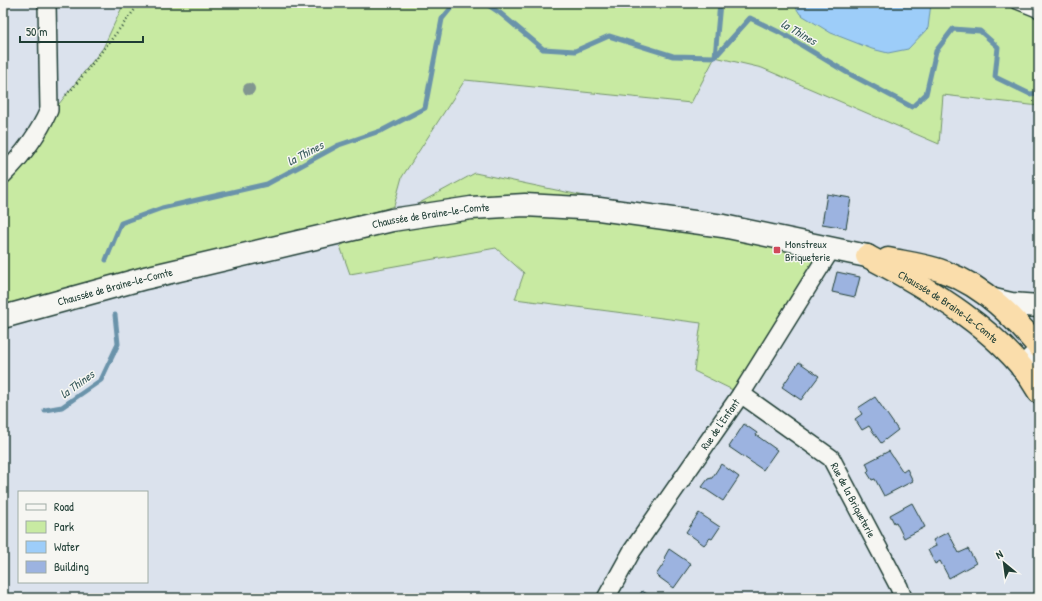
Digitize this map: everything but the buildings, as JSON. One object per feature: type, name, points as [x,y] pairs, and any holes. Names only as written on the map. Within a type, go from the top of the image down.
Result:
[{"type":"highway","name":"Chaussée de Braine-le-Comte","points":[[867,256],[920,265],[947,272],[972,284],[994,300],[1020,325],[1039,347]]},
{"type":"highway","name":"Chaussée de Braine-le-Comte","points":[[867,256],[911,279],[956,308],[1030,365],[1034,384],[1039,392]]},
{"type":"main road","name":"Chaussée de Braine-le-Comte","points":[[3,317],[145,278],[392,220],[470,208],[525,205],[599,209],[723,226],[867,256]]},
{"type":"main road","name":"Chaussée de Braine-le-Comte","points":[[994,300],[1011,304],[1039,306]]},
{"type":"main road","points":[[1030,365],[1039,352]]},
{"type":"street","points":[[3,175],[27,149],[44,123],[49,110],[47,3]]},
{"type":"street","name":"Rue de l'Enfant","points":[[606,598],[632,551],[741,394],[832,248]]},
{"type":"street","name":"Rue de la Briqueterie","points":[[741,394],[831,458],[899,587],[903,598]]},
{"type":"lane","points":[[1014,3],[1039,13]]},
{"type":"path","points":[[49,110],[73,88],[140,3]]},
{"type":"green space","points":[[124,3],[1039,3],[1039,106],[943,95],[939,144],[762,68],[715,57],[691,103],[465,80],[402,177],[394,206],[3,329],[3,175],[103,48]]},
{"type":"green space","points":[[475,173],[832,248],[741,394],[694,371],[701,323],[515,299],[524,273],[496,248],[350,274],[340,246]]},
{"type":"water","points":[[793,3],[931,3],[928,28],[908,49],[888,53],[872,49],[831,33],[800,14]]},
{"type":"waterway","name":"la Thines","points":[[106,260],[121,223],[162,208],[267,184],[339,145],[383,130],[425,108],[442,19],[455,3]]},
{"type":"waterway","name":"la Thines","points":[[485,3],[500,13],[543,49],[575,51],[609,36],[673,56],[715,57],[750,18],[783,34],[846,72],[912,107],[926,94],[936,51],[953,29],[980,31],[998,47],[995,77],[1030,94],[1039,93]]},
{"type":"waterway","points":[[715,57],[720,3]]},
{"type":"waterway","name":"la Thines","points":[[45,410],[62,407],[101,380],[118,344],[115,315]]},
{"type":"place","name":"Monstreux Briqueterie","points":[[777,250]]}]
